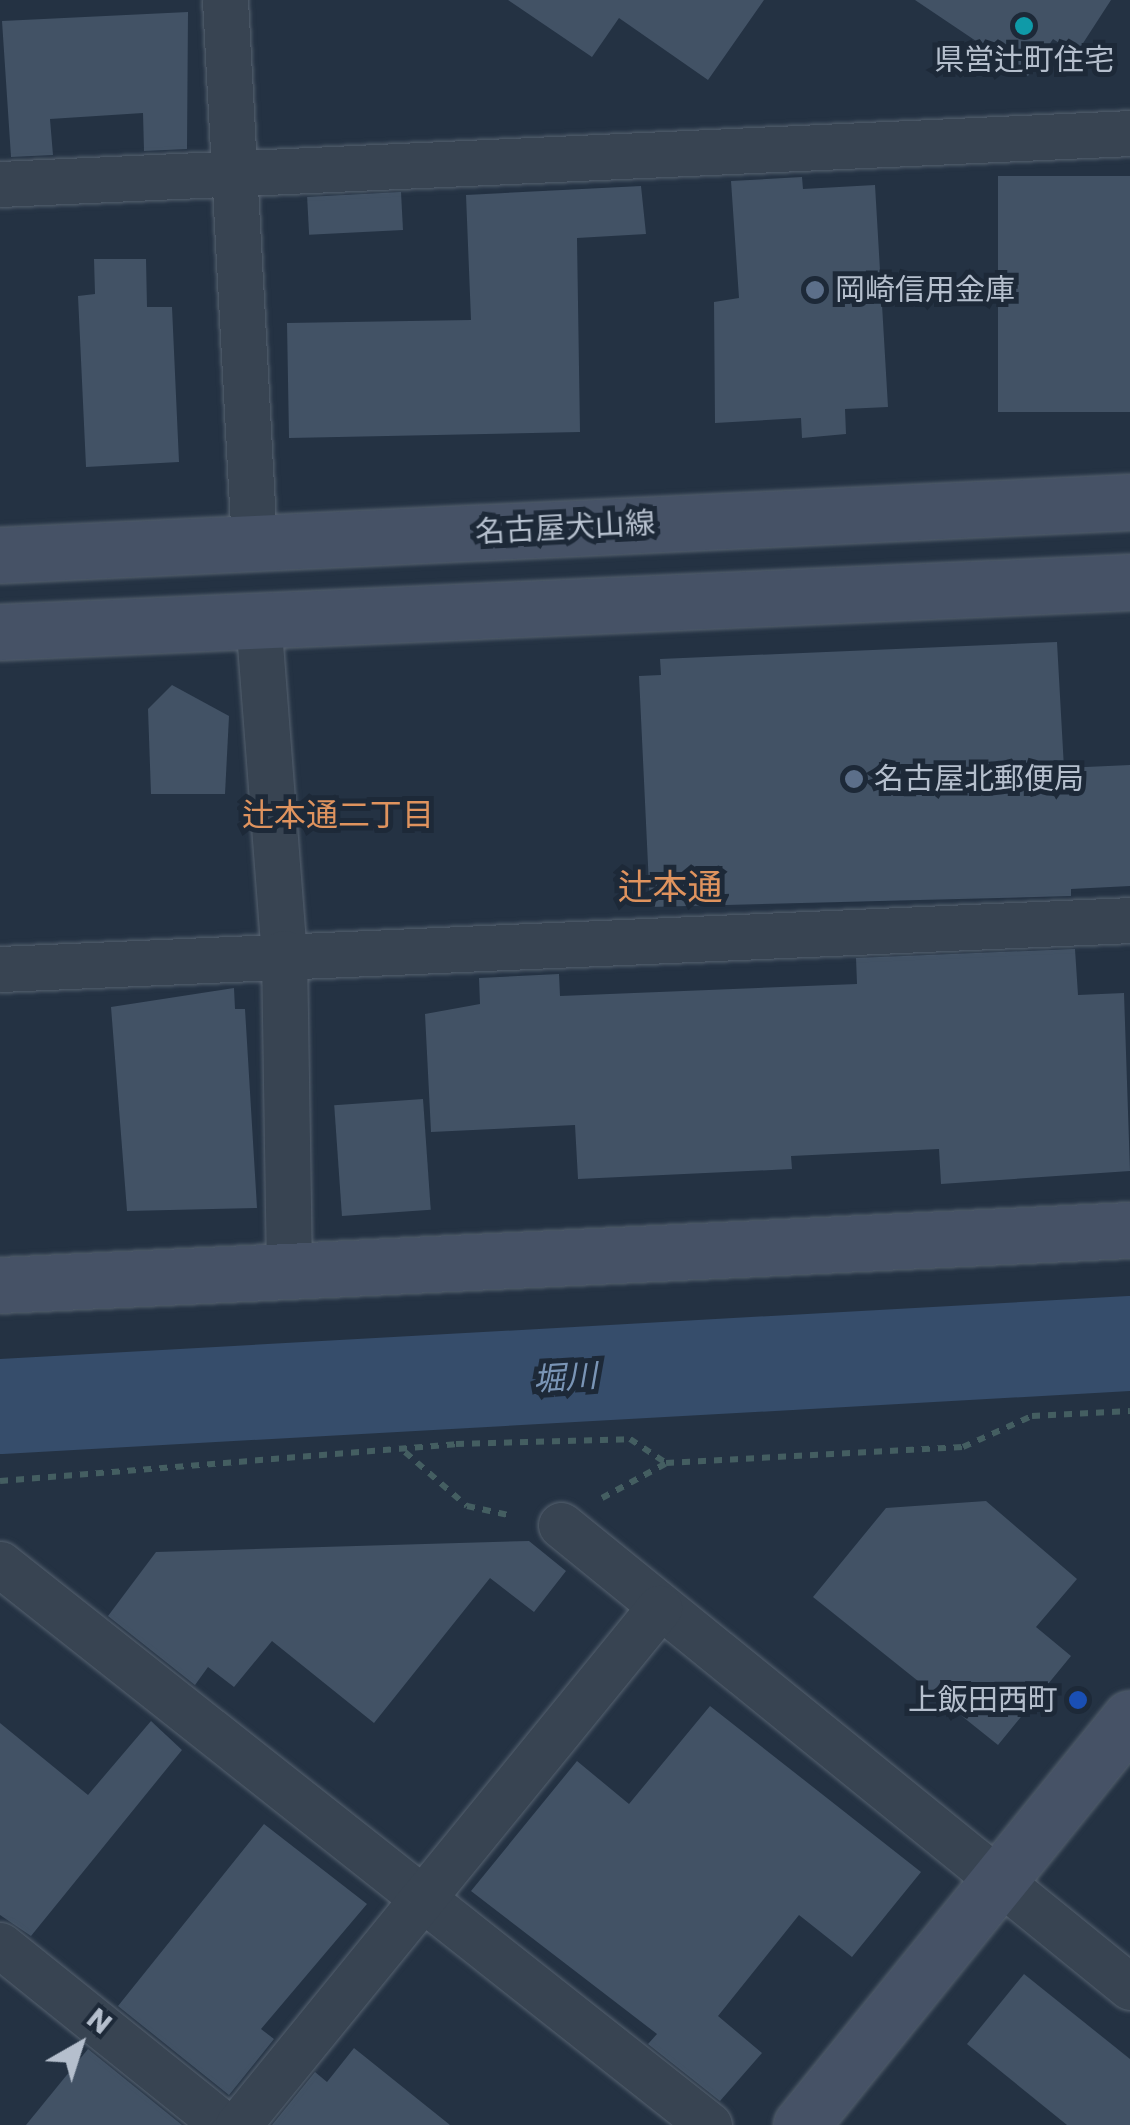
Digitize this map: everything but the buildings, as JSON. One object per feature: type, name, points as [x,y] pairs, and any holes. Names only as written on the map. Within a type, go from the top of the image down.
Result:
[{"type":"main road","name":"名古屋犬山線","points":[[0,555],[1130,502]]},
{"type":"main road","points":[[0,632],[1130,582]]},
{"type":"main road","points":[[0,1285],[289,1266],[1130,1230]]},
{"type":"main road","points":[[802,2125],[997,1878],[1130,1718]]},
{"type":"street","points":[[225,0],[254,542]]},
{"type":"street","points":[[0,184],[1130,132]]},
{"type":"street","points":[[258,618],[284,953],[289,1266]]},
{"type":"street","points":[[0,969],[284,953],[1130,920]]},
{"type":"street","points":[[561,1525],[1130,1987]]},
{"type":"street","points":[[0,1564],[425,1892],[709,2125]]},
{"type":"street","points":[[238,2125],[660,1608]]},
{"type":"street","points":[[0,1945],[224,2125]]},
{"type":"path","points":[[0,1481],[456,1444],[630,1439],[666,1463],[963,1447],[1032,1416],[1130,1411]]},
{"type":"waterway","name":"堀川","points":[[0,1406],[1130,1343]]},
{"type":"place","name":"県営辻町住宅","points":[[1024,26]]},
{"type":"place","name":"岡崎信用金庫","points":[[815,290]]},
{"type":"place","name":"名古屋北郵便局","points":[[854,779]]},
{"type":"place","name":"上飯田西町","points":[[1078,1700]]},
{"type":"district","name":"辻本通二丁目","points":[[338,815]]},
{"type":"district","name":"辻本通","points":[[670,887]]}]
